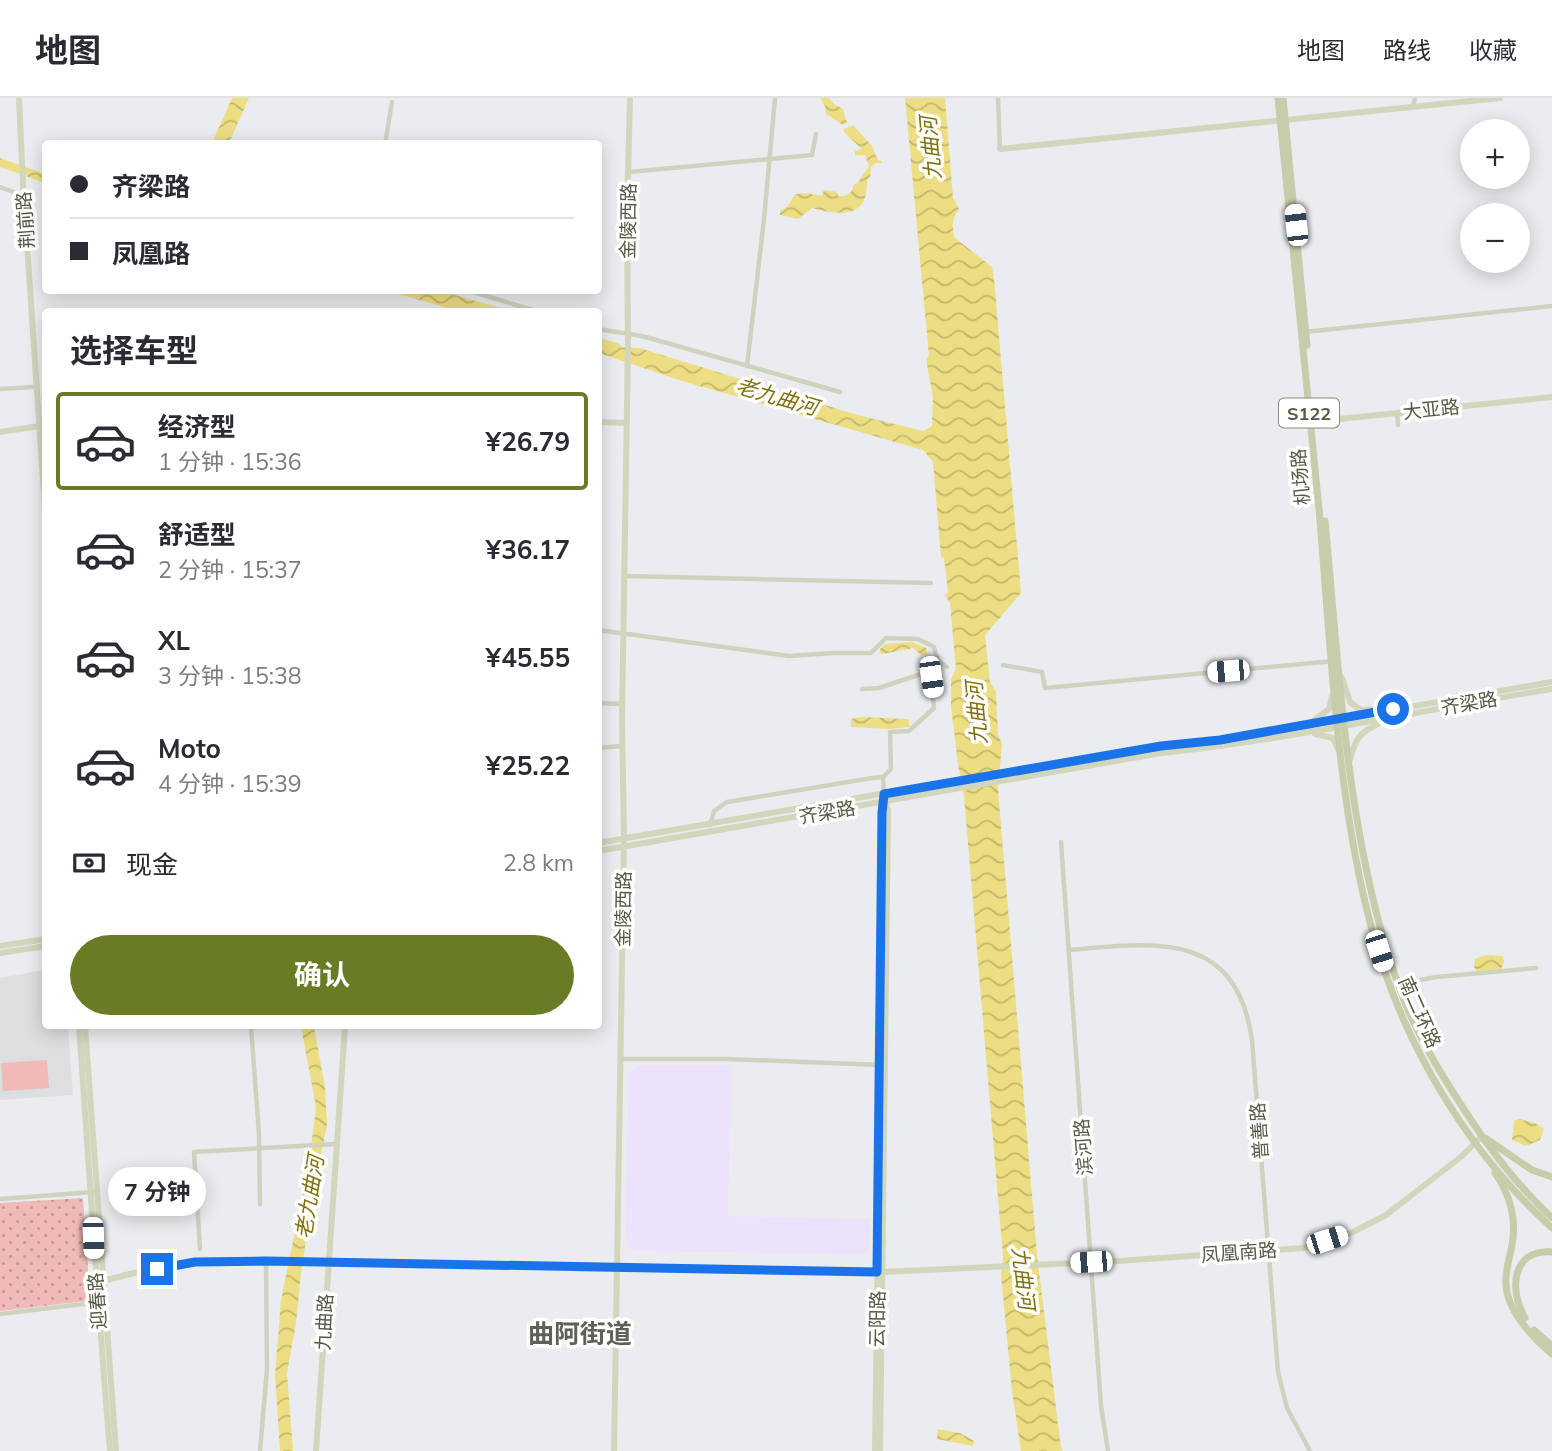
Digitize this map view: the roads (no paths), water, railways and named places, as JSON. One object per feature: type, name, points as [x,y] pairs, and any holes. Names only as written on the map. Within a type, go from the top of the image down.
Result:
[{"type":"main road","name":"机场路","points":[[1280,98],[1341,723]]},
{"type":"main road","name":"南二环路","points":[[1341,723],[1370,905],[1385,971],[1406,1024],[1433,1076],[1476,1143],[1552,1228]]},
{"type":"main road","name":"南二环路","points":[[1370,905],[1399,984],[1426,1046],[1455,1096],[1510,1179],[1552,1218]]},
{"type":"main road","points":[[1482,1136],[1532,1170],[1552,1174]]},
{"type":"main road","points":[[1476,1143],[1507,1194],[1513,1214],[1513,1241],[1506,1284],[1510,1302],[1539,1343],[1552,1354]]},
{"type":"main road","points":[[1552,1252],[1532,1255],[1517,1271],[1514,1282],[1515,1296],[1523,1315],[1552,1346]]},
{"type":"street","name":"荆前路","points":[[19,98],[42,426]]},
{"type":"street","name":"金陵西路","points":[[614,1451],[624,843],[622,704],[628,344],[627,214],[631,98]]},
{"type":"street","points":[[747,366],[775,98]]},
{"type":"street","points":[[998,98],[1000,149],[1500,98]]},
{"type":"street","points":[[1413,107],[1415,98]]},
{"type":"street","points":[[386,140],[392,102]]},
{"type":"street","points":[[629,172],[812,155],[816,134]]},
{"type":"street","points":[[0,187],[30,198],[30,205]]},
{"type":"street","points":[[480,294],[526,308]]},
{"type":"street","points":[[1304,332],[1552,306]]},
{"type":"street","points":[[602,330],[642,336],[840,392]]},
{"type":"street","points":[[0,388],[34,387]]},
{"type":"street","name":"大亚路","points":[[1313,422],[1552,397]]},
{"type":"street","points":[[1397,413],[1398,425]]},
{"type":"street","points":[[602,422],[627,424]]},
{"type":"street","points":[[0,432],[42,426]]},
{"type":"street","points":[[625,576],[931,583]]},
{"type":"street","points":[[602,631],[789,656],[871,653],[887,638],[918,639],[934,647],[938,661],[947,667]]},
{"type":"street","points":[[862,689],[879,688],[930,670],[938,661]]},
{"type":"street","points":[[1003,666],[1042,672],[1045,688],[1335,664]]},
{"type":"street","points":[[1335,664],[1346,696],[1355,708],[1392,713]]},
{"type":"street","points":[[1306,729],[1329,709],[1335,664]]},
{"type":"street","points":[[710,828],[714,811],[727,802],[883,777],[891,769],[890,732],[909,731],[934,708],[930,670]]},
{"type":"street","name":"齐梁路","points":[[602,850],[624,843],[885,800],[1013,775],[1221,747],[1552,682]]},
{"type":"street","name":"齐梁路","points":[[1392,713],[1552,689]]},
{"type":"street","points":[[602,703],[622,704]]},
{"type":"street","points":[[1346,762],[1361,733],[1392,713]]},
{"type":"street","points":[[1306,729],[1333,738],[1346,762]]},
{"type":"street","points":[[602,748],[622,746]]},
{"type":"street","points":[[883,777],[885,800]]},
{"type":"street","name":"云阳路","points":[[877,1451],[888,810],[885,800]]},
{"type":"street","name":"滨河路","points":[[1062,842],[1101,1406],[1108,1451]]},
{"type":"street","name":"齐梁路","points":[[602,844],[624,843]]},
{"type":"street","points":[[0,946],[42,940]]},
{"type":"street","name":"普善路","points":[[1069,950],[1136,944],[1173,946],[1190,950],[1207,960],[1221,970],[1235,988],[1246,1013],[1252,1040],[1278,1372],[1287,1408],[1310,1451]]},
{"type":"street","points":[[0,953],[42,947]]},
{"type":"street","points":[[1399,984],[1436,977],[1536,968]]},
{"type":"street","name":"迎春路","points":[[79,1029],[94,1192]]},
{"type":"street","name":"迎春路","points":[[85,1029],[99,1282],[116,1451]]},
{"type":"street","points":[[251,1029],[260,1204]]},
{"type":"street","name":"九曲路","points":[[316,1451],[345,1029]]},
{"type":"street","points":[[620,1059],[727,1059],[882,1065]]},
{"type":"street","name":"凤凰南路","points":[[880,1272],[1044,1265],[1304,1248],[1350,1233],[1386,1215],[1462,1156],[1482,1136]]},
{"type":"street","points":[[200,1249],[194,1152],[336,1144]]},
{"type":"street","points":[[0,1199],[94,1192]]},
{"type":"street","points":[[99,1282],[195,1262],[266,1261],[880,1272]]},
{"type":"street","points":[[260,1451],[267,1369],[266,1261]]},
{"type":"street","points":[[0,1314],[101,1302]]},
{"type":"street","name":"迎春路","points":[[101,1302],[110,1451]]},
{"type":"water","points":[[232,98],[249,98],[230,140],[213,140]]},
{"type":"water","points":[[820,98],[829,98],[843,109],[847,123],[843,125],[826,114]]},
{"type":"water","points":[[905,98],[945,98],[953,198],[959,209],[953,226],[955,238],[992,267],[994,278],[1021,593],[985,635],[990,682],[996,692],[998,735],[1002,744],[998,789],[1037,1255],[1063,1451],[1021,1451],[1012,1391],[964,796],[951,707],[951,679],[956,669],[950,603],[945,595],[948,592],[944,558],[941,557],[933,462],[923,450],[679,380],[602,354],[602,339],[854,414],[923,431],[932,426],[933,398],[926,359],[929,356]]},
{"type":"water","points":[[853,125],[872,146],[878,160],[882,161],[871,167],[863,202],[858,208],[843,213],[812,208],[798,219],[780,215],[780,211],[788,206],[795,194],[822,196],[824,190],[837,192],[838,196],[841,196],[851,192],[869,166],[865,155],[855,155],[855,151],[862,149],[844,132],[844,129]]},
{"type":"water","points":[[0,158],[42,173],[42,182],[0,167]]},
{"type":"water","points":[[398,294],[452,294],[500,308],[448,308]]},
{"type":"water","points":[[912,642],[926,648],[927,654],[921,655],[913,648],[880,653],[885,644]]},
{"type":"water","points":[[851,719],[908,719],[910,727],[851,727]]},
{"type":"water","points":[[1486,955],[1503,956],[1501,969],[1477,971],[1474,967],[1475,959]]},
{"type":"water","name":"老九曲河","points":[[302,1029],[315,1029],[325,1088],[327,1125],[313,1193],[287,1373],[293,1451],[280,1451],[275,1375],[281,1300],[309,1163],[316,1107]]},
{"type":"water","points":[[1519,1119],[1535,1123],[1544,1129],[1540,1140],[1526,1146],[1512,1140],[1514,1121]]},
{"type":"water","points":[[938,1429],[960,1433],[974,1441],[973,1446],[937,1439]]},
{"type":"district","name":"曲阿街道","points":[[580,1333]]},
{"type":"water label","name":"九曲河","points":[[930,148]]},
{"type":"water label","name":"九曲河","points":[[976,713]]},
{"type":"water label","name":"九曲河","points":[[1024,1278]]}]
